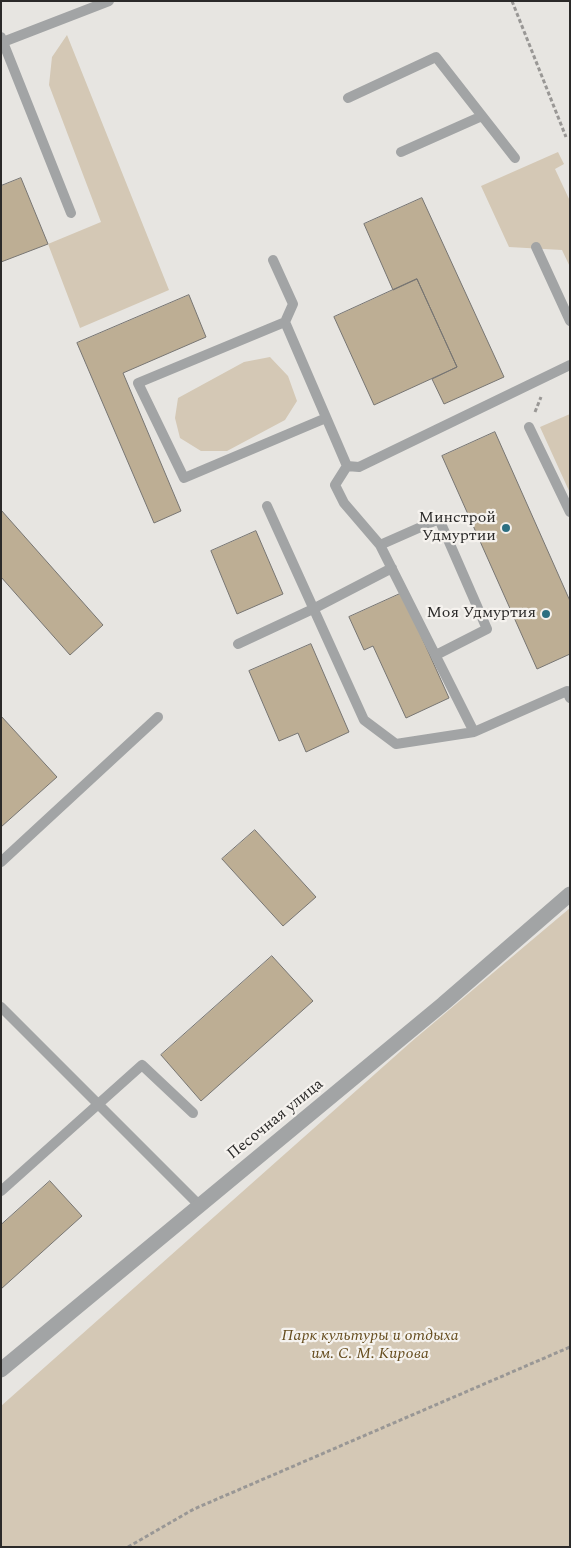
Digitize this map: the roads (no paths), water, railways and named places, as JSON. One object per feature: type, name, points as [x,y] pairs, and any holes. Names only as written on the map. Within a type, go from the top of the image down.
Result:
[{"type":"street","name":"Песочная улица","points":[[1,1370],[443,1004],[570,894]]},
{"type":"lane","points":[[71,213],[2,39],[108,1]]},
{"type":"lane","points":[[348,98],[436,57],[515,158]]},
{"type":"lane","points":[[401,152],[482,116]]},
{"type":"lane","points":[[536,247],[570,321]]},
{"type":"lane","points":[[273,260],[293,304],[286,322],[348,466]]},
{"type":"lane","points":[[286,322],[138,384],[184,478],[326,418]]},
{"type":"lane","points":[[348,466],[359,467],[570,365]]},
{"type":"lane","points":[[529,427],[570,512]]},
{"type":"lane","points":[[348,466],[335,485],[344,503],[380,545],[474,732]]},
{"type":"lane","points":[[267,506],[364,720],[396,744],[474,732],[567,691],[570,698]]},
{"type":"lane","points":[[380,545],[439,519],[487,629],[436,655]]},
{"type":"lane","points":[[238,644],[392,568]]},
{"type":"lane","points":[[1,862],[158,718]]},
{"type":"lane","points":[[1,1007],[200,1205]]},
{"type":"lane","points":[[1,1191],[142,1065],[193,1113]]},
{"type":"place","name":"Минстрой Удмуртии","points":[[506,528]]},
{"type":"place","name":"Моя Удмуртия","points":[[546,614]]},
{"type":"park label","name":"Парк культуры и отдыха им. С. М. Кирова","points":[[370,1346]]}]
